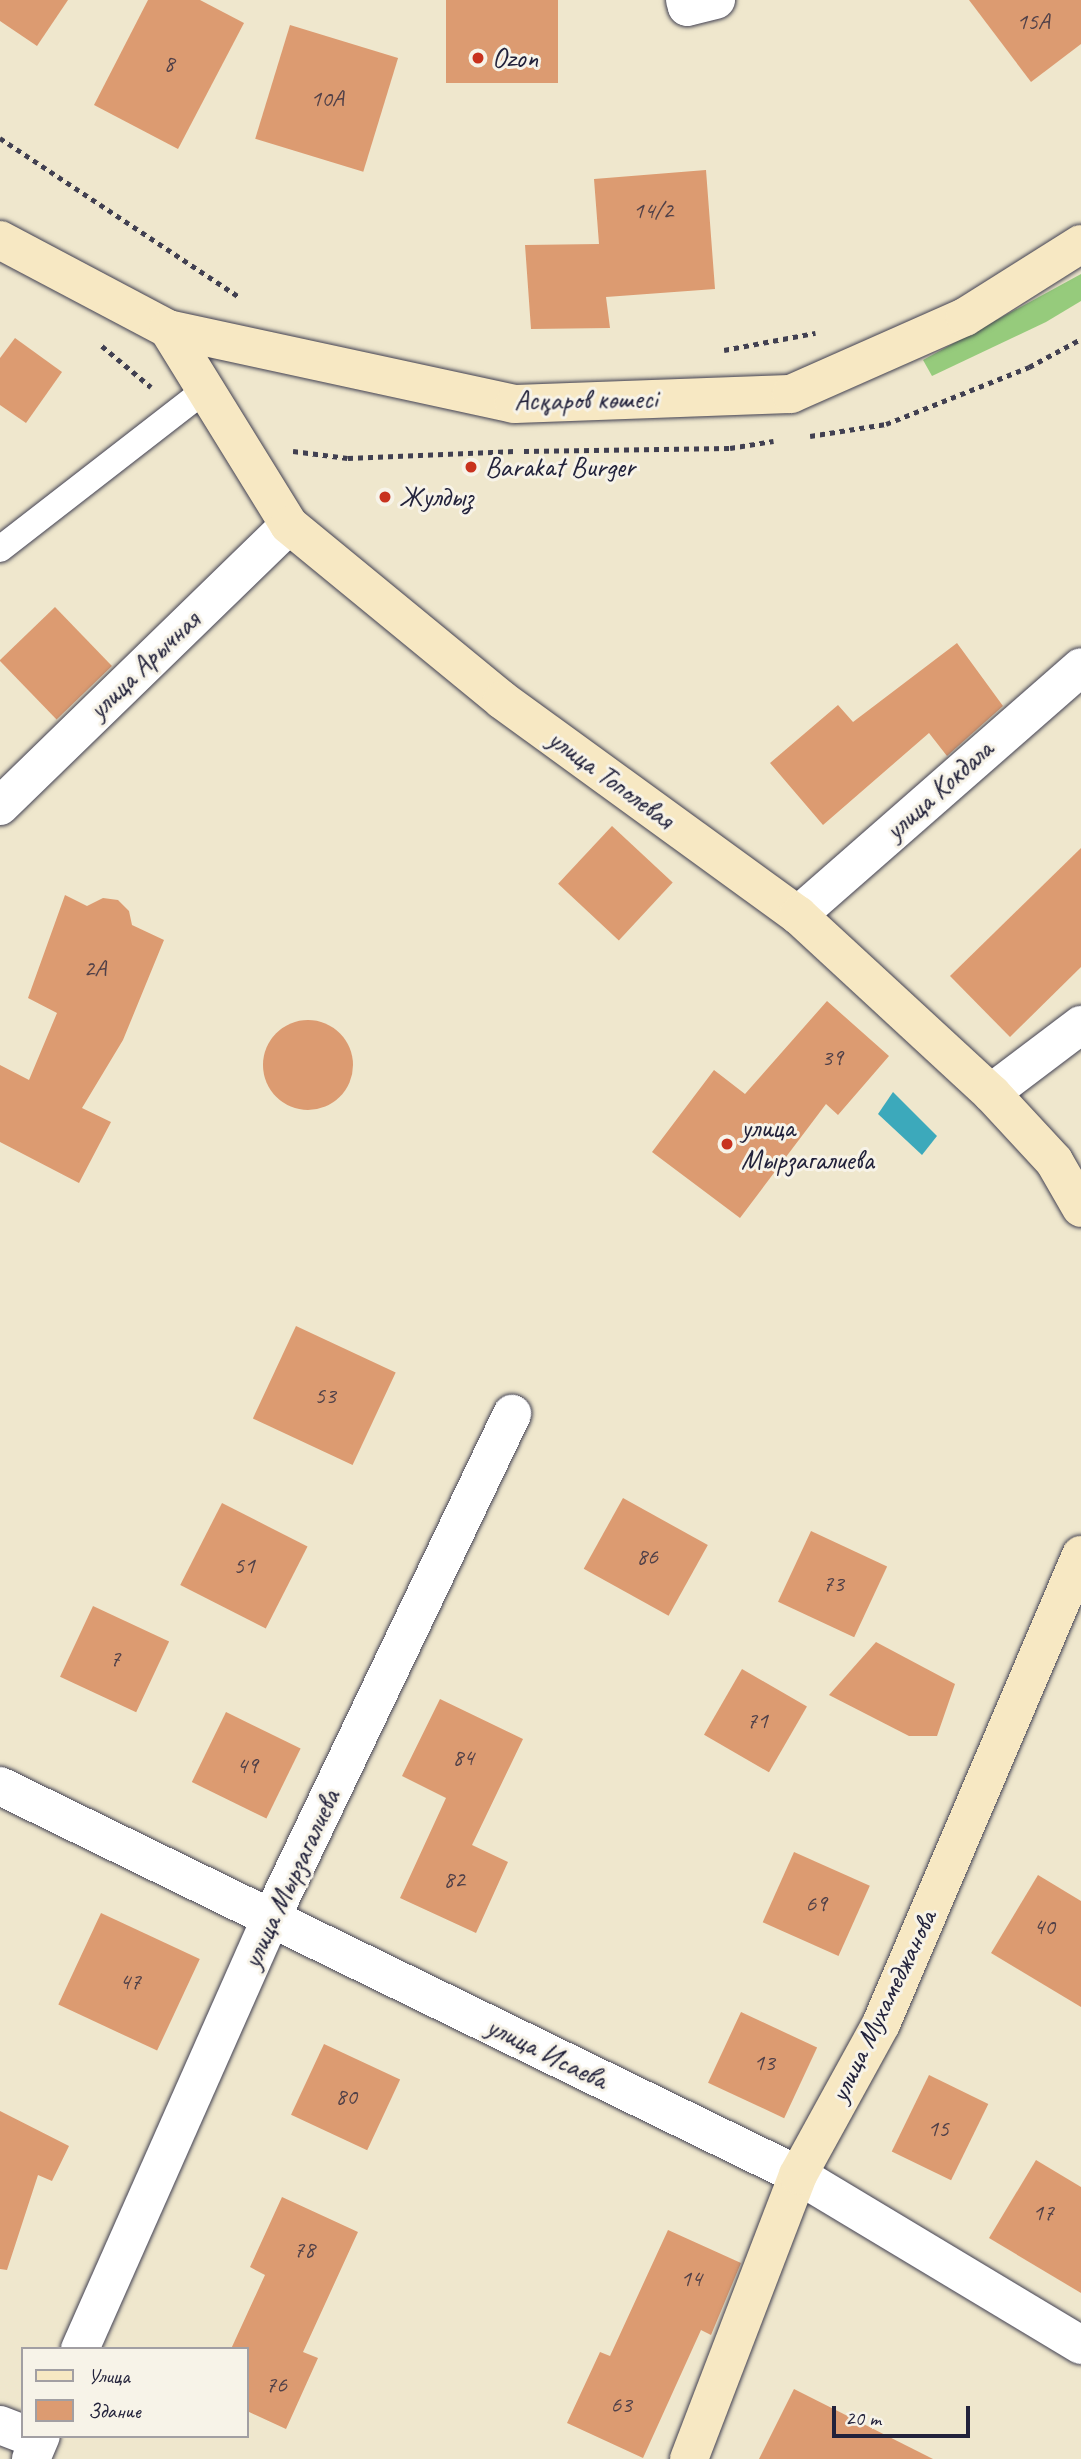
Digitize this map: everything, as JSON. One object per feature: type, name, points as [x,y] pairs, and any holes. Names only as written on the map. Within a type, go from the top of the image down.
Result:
[{"type":"street","points":[[685,0],[687,8],[716,0]]},
{"type":"street","name":"Асқаров көшесі","points":[[0,240],[168,329],[514,404],[791,394],[965,317],[1081,244]]},
{"type":"street","name":"улица Тополевая","points":[[168,329],[289,525],[502,700],[798,915],[991,1093],[1054,1161],[1081,1208]]},
{"type":"street","name":"улица Арычная","points":[[0,806],[289,525]]},
{"type":"street","name":"улица Кокдала","points":[[798,915],[1081,667]]},
{"type":"street","points":[[991,1093],[1081,1025]]},
{"type":"street","name":"улица Мырзагалиева","points":[[81,2347],[271,1918],[512,1414]]},
{"type":"street","name":"улица Мухамеджанова","points":[[689,2459],[797,2175],[881,2024],[1081,1555]]},
{"type":"street","name":"улица Исаева","points":[[0,1786],[797,2175],[1081,2344]]},
{"type":"street","points":[[0,2425],[21,2436]]},
{"type":"lane","points":[[0,548],[206,389]]},
{"type":"path","points":[[0,138],[248,303]]},
{"type":"path","points":[[713,352],[818,332]]},
{"type":"green space","points":[[1081,274],[1081,301],[1046,322],[932,376],[923,360]]},
{"type":"water","points":[[893,1092],[937,1136],[922,1155],[878,1114]]},
{"type":"building","points":[[0,0],[68,0],[37,46],[0,21]]},
{"type":"building","points":[[148,0],[200,0],[244,23],[178,149],[94,105]]},
{"type":"building","points":[[446,0],[558,0],[558,83],[446,83]]},
{"type":"building","points":[[969,0],[1081,0],[1081,44],[1031,82]]},
{"type":"building","points":[[290,25],[398,58],[363,172],[255,139]]},
{"type":"building","points":[[706,170],[715,289],[606,297],[610,328],[531,329],[525,245],[599,244],[594,179]]},
{"type":"building","points":[[15,338],[62,372],[26,423],[0,405],[0,358]]},
{"type":"building","points":[[55,607],[112,666],[57,719],[0,661]]},
{"type":"building","points":[[957,643],[1003,706],[947,756],[929,733],[823,825],[770,763],[838,705],[853,722]]},
{"type":"building","points":[[612,826],[673,883],[619,940],[558,884]]},
{"type":"building","points":[[1081,848],[1081,967],[1010,1037],[950,976]]},
{"type":"building","points":[[65,895],[87,906],[103,898],[118,900],[129,911],[132,925],[164,940],[123,1040],[82,1108],[111,1122],[79,1183],[0,1142],[0,1065],[29,1080],[57,1013],[28,998]]},
{"type":"building","points":[[827,1001],[889,1056],[838,1115],[826,1104],[740,1218],[652,1152],[714,1070],[745,1094]]},
{"type":"building","points":[[308,1020],[325,1023],[340,1033],[350,1048],[353,1065],[350,1082],[340,1097],[325,1107],[308,1110],[291,1107],[276,1097],[266,1082],[263,1065],[266,1048],[276,1033],[291,1023]]},
{"type":"building","points":[[296,1326],[396,1372],[353,1465],[253,1418]]},
{"type":"building","points":[[623,1498],[708,1545],[669,1616],[584,1569]]},
{"type":"building","points":[[222,1503],[308,1547],[266,1629],[180,1585]]},
{"type":"building","points":[[811,1531],[887,1566],[854,1637],[778,1602]]},
{"type":"building","points":[[93,1606],[169,1641],[136,1712],[60,1677]]},
{"type":"building","points":[[876,1642],[955,1684],[937,1736],[909,1736],[829,1695]]},
{"type":"building","points":[[742,1669],[807,1706],[769,1772],[704,1735]]},
{"type":"building","points":[[440,1699],[523,1739],[472,1845],[508,1862],[476,1933],[400,1898],[446,1798],[402,1776]]},
{"type":"building","points":[[226,1712],[301,1748],[266,1818],[192,1782]]},
{"type":"building","points":[[794,1852],[870,1886],[839,1956],[763,1922]]},
{"type":"building","points":[[1038,1875],[1081,1901],[1081,2007],[991,1953]]},
{"type":"building","points":[[101,1913],[200,1959],[157,2051],[58,2005]]},
{"type":"building","points":[[741,2012],[817,2047],[784,2118],[708,2083]]},
{"type":"building","points":[[324,2044],[400,2079],[367,2150],[291,2115]]},
{"type":"building","points":[[929,2075],[988,2104],[951,2180],[892,2151]]},
{"type":"building","points":[[0,2111],[69,2146],[52,2181],[38,2175],[7,2270],[0,2269]]},
{"type":"building","points":[[1036,2160],[1081,2187],[1081,2293],[989,2238]]},
{"type":"building","points":[[282,2197],[358,2232],[303,2352],[318,2358],[286,2429],[248,2411],[248,2347],[232,2347],[265,2275],[250,2267]]},
{"type":"building","points":[[668,2230],[741,2263],[711,2335],[701,2330],[643,2458],[567,2423],[600,2352],[610,2356]]},
{"type":"building","points":[[794,2389],[933,2459],[759,2459]]},
{"type":"place","name":"Ozon","points":[[478,58]]},
{"type":"place","name":"Barakat Burger","points":[[471,467]]},
{"type":"place","name":"Жулдыз","points":[[385,497]]},
{"type":"place","name":"улица Мырзагалиева","points":[[727,1144]]}]
